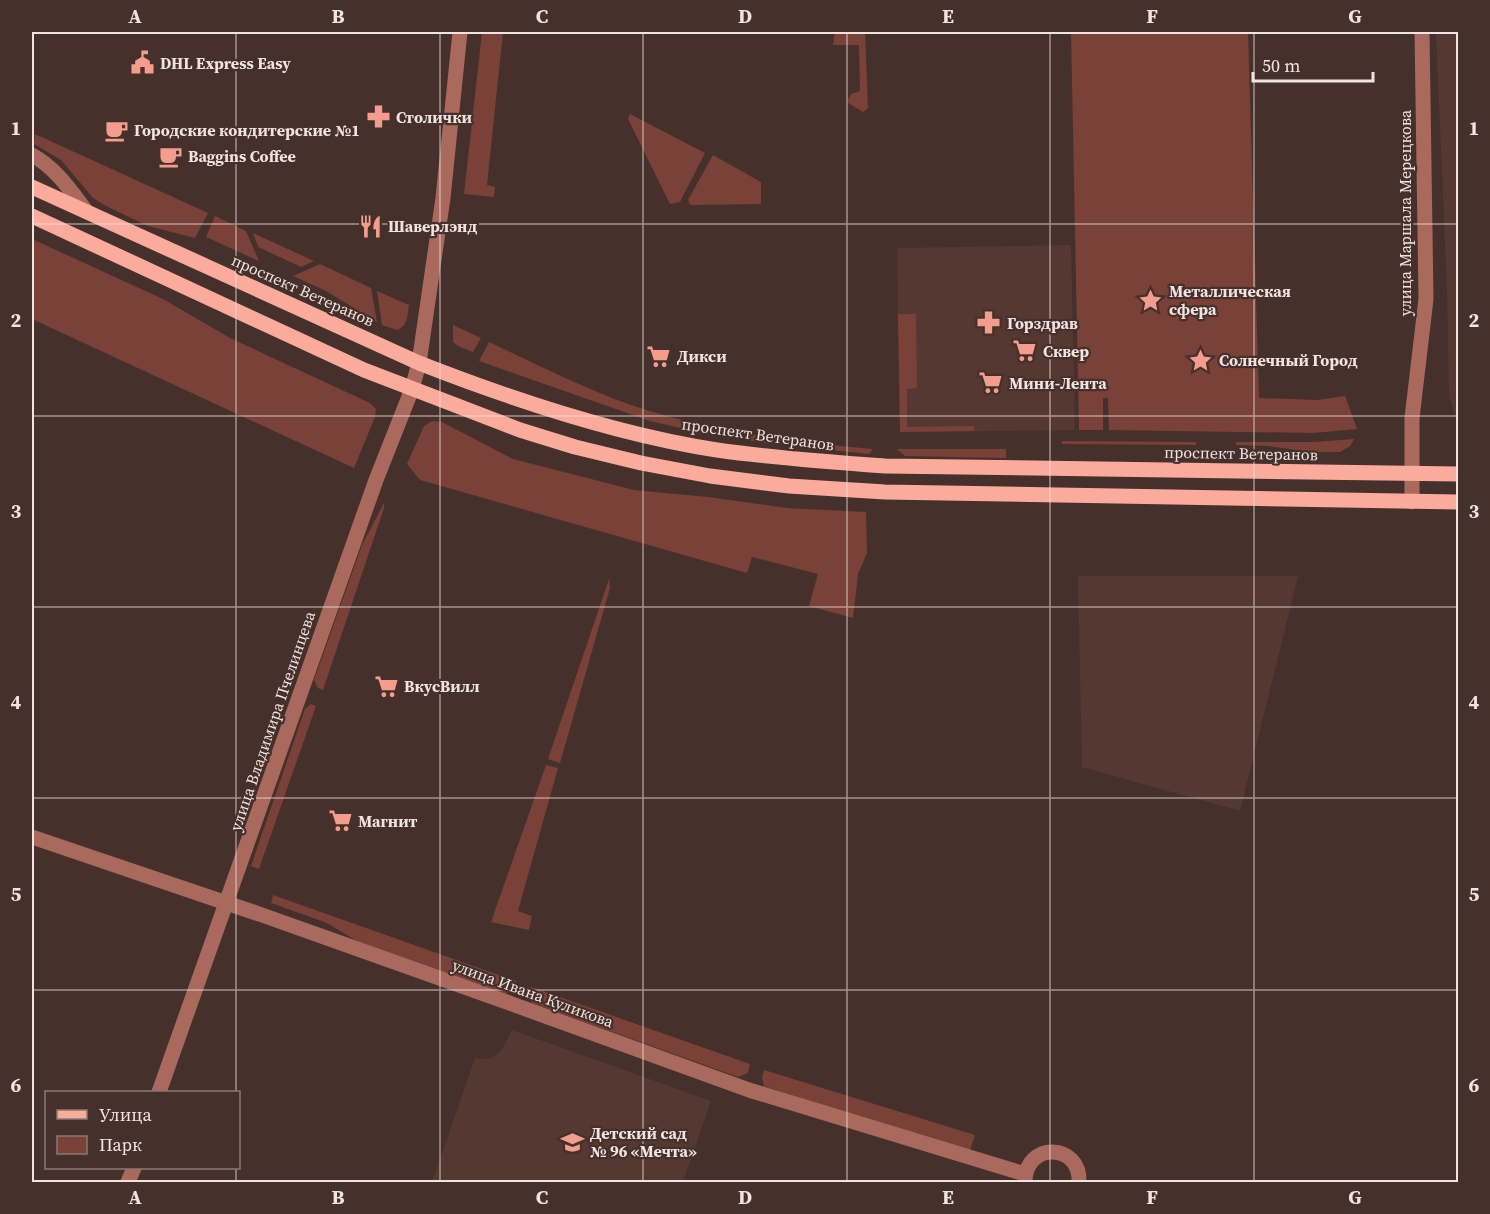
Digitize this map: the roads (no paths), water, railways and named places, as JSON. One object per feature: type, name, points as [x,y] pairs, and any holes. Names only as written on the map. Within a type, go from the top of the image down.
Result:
[{"type":"main road","name":"проспект Ветеранов","points":[[32,187],[419,363],[460,379],[567,414],[642,434],[715,449],[792,459],[897,466],[1458,474]]},
{"type":"main road","points":[[32,216],[364,370],[520,430],[575,447],[641,463],[710,476],[789,486],[885,492],[1458,502]]},
{"type":"street","name":"улица Владимира Пчелинцева","points":[[159,1091],[376,480],[412,389],[419,363],[443,198],[460,32]]},
{"type":"street","name":"улица Маршала Мерецкова","points":[[1413,502],[1412,418],[1426,299],[1422,32]]},
{"type":"street","points":[[32,155],[42,160],[61,177],[87,212]]},
{"type":"street","name":"улица Ивана Куликова","points":[[32,837],[512,1004],[749,1090],[1025,1178]]},
{"type":"street","points":[[1025,1178],[1034,1158],[1050,1152],[1059,1152],[1074,1162],[1078,1170],[1079,1182]]},
{"type":"place","name":"DHL Express Easy","points":[[142,63]]},
{"type":"place","name":"Столички","points":[[378,117]]},
{"type":"place","name":"Городские кондитерские №1","points":[[116,130]]},
{"type":"place","name":"Baggins Coffee","points":[[170,156]]},
{"type":"place","name":"Шаверлэнд","points":[[370,226]]},
{"type":"place","name":"Металлическая сфера","points":[[1151,300]]},
{"type":"place","name":"Горздрав","points":[[989,323]]},
{"type":"place","name":"Сквер","points":[[1025,351]]},
{"type":"place","name":"Дикси","points":[[659,356]]},
{"type":"place","name":"Солнечный Город","points":[[1201,360]]},
{"type":"place","name":"Мини-Лента","points":[[991,383]]},
{"type":"place","name":"ВкусВилл","points":[[386,686]]},
{"type":"place","name":"Магнит","points":[[340,821]]},
{"type":"place","name":"Детский сад № 96 «Мечта»","points":[[572,1142]]}]
